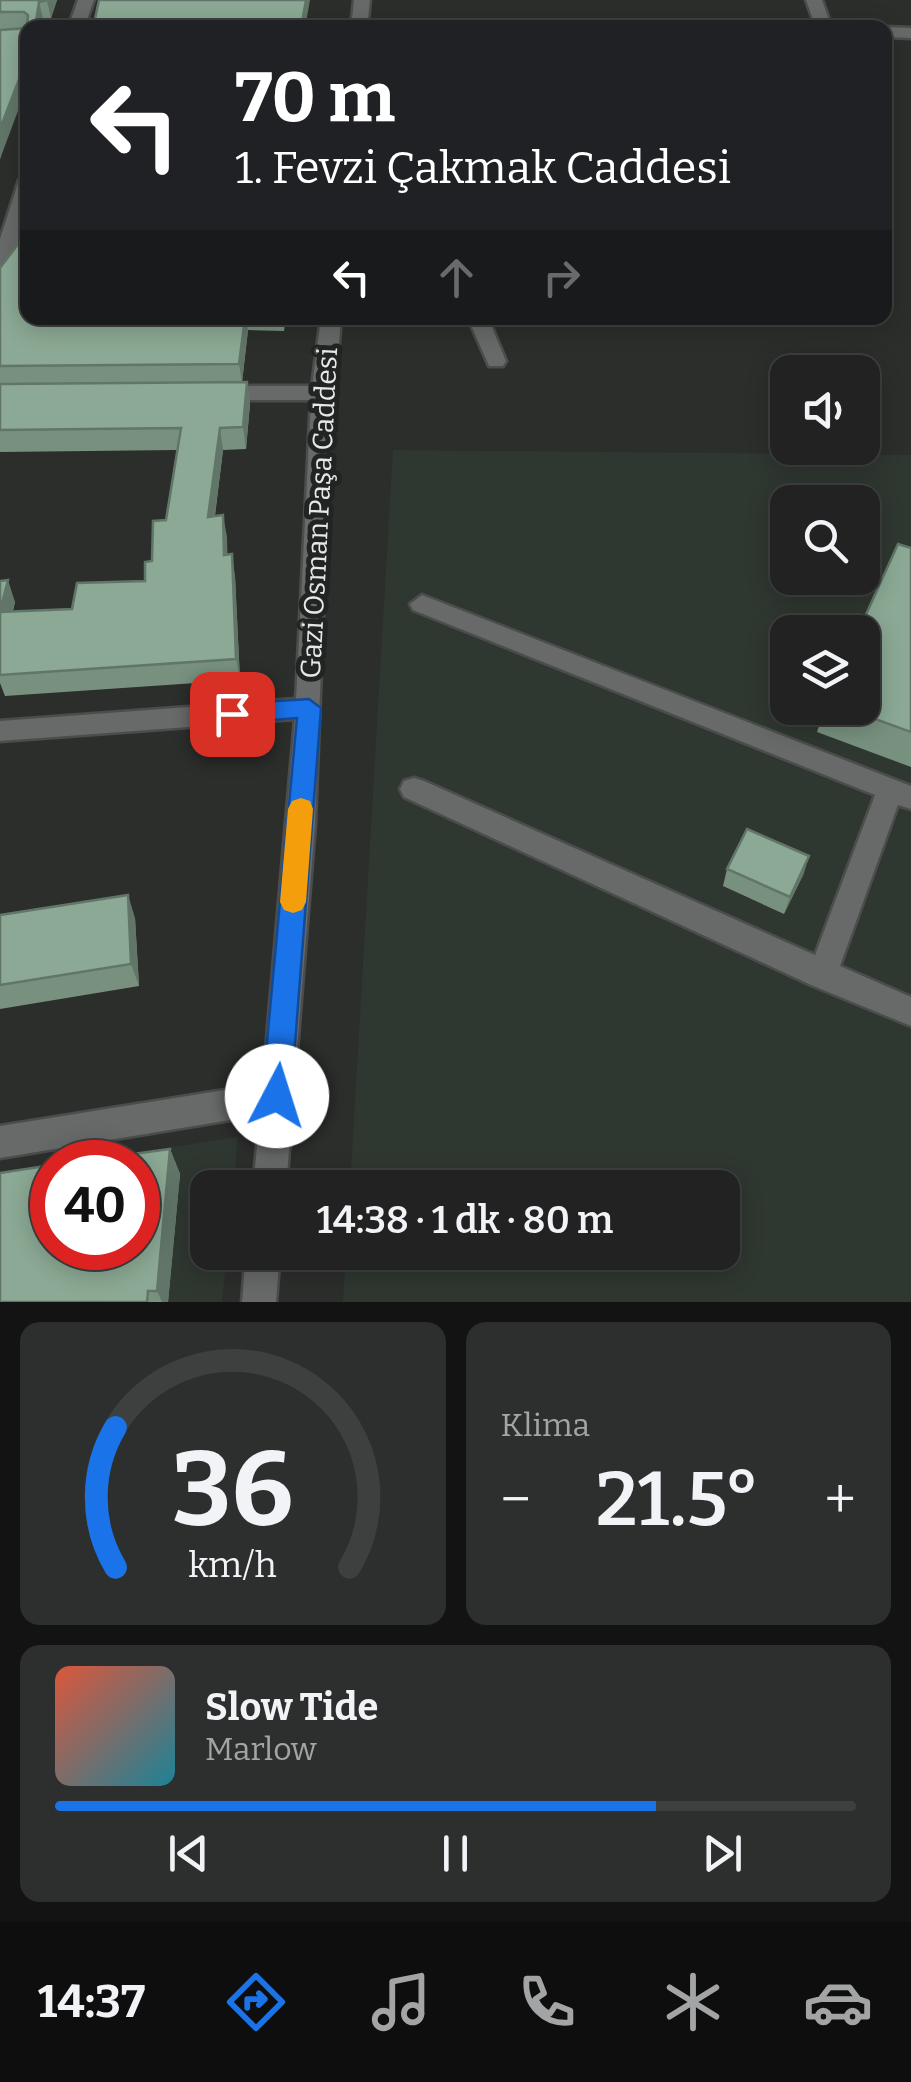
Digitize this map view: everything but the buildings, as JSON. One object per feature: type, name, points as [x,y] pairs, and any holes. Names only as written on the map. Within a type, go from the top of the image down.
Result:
[{"type":"street","points":[[0,269],[20,207]]},
{"type":"street","name":"Gazi Osman Paşa Caddesi","points":[[271,1170],[309,708],[321,461],[320,393],[330,325]]},
{"type":"street","points":[[481,325],[496,361]]},
{"type":"street","points":[[200,394],[320,393]]},
{"type":"street","points":[[422,604],[900,794],[822,974]]},
{"type":"street","points":[[0,731],[309,708]]},
{"type":"street","points":[[414,789],[911,1012]]},
{"type":"street","points":[[0,1142],[277,1096]]},
{"type":"street","points":[[259,1302],[262,1270]]},
{"type":"shaded area","points":[[393,450],[770,454],[770,465],[880,465],[880,455],[911,455],[911,1302],[343,1302],[345,1270],[740,1270],[740,1170],[351,1170]]},
{"type":"shaded area","points":[[238,1137],[235,1170],[190,1170],[190,1270],[225,1270],[222,1302],[0,1302],[31,1270],[160,1270],[160,1149]]},
{"type":"slow traffic","points":[[293,902],[301,809]]},
{"type":"route","points":[[232,714],[309,708],[277,1096]]}]
